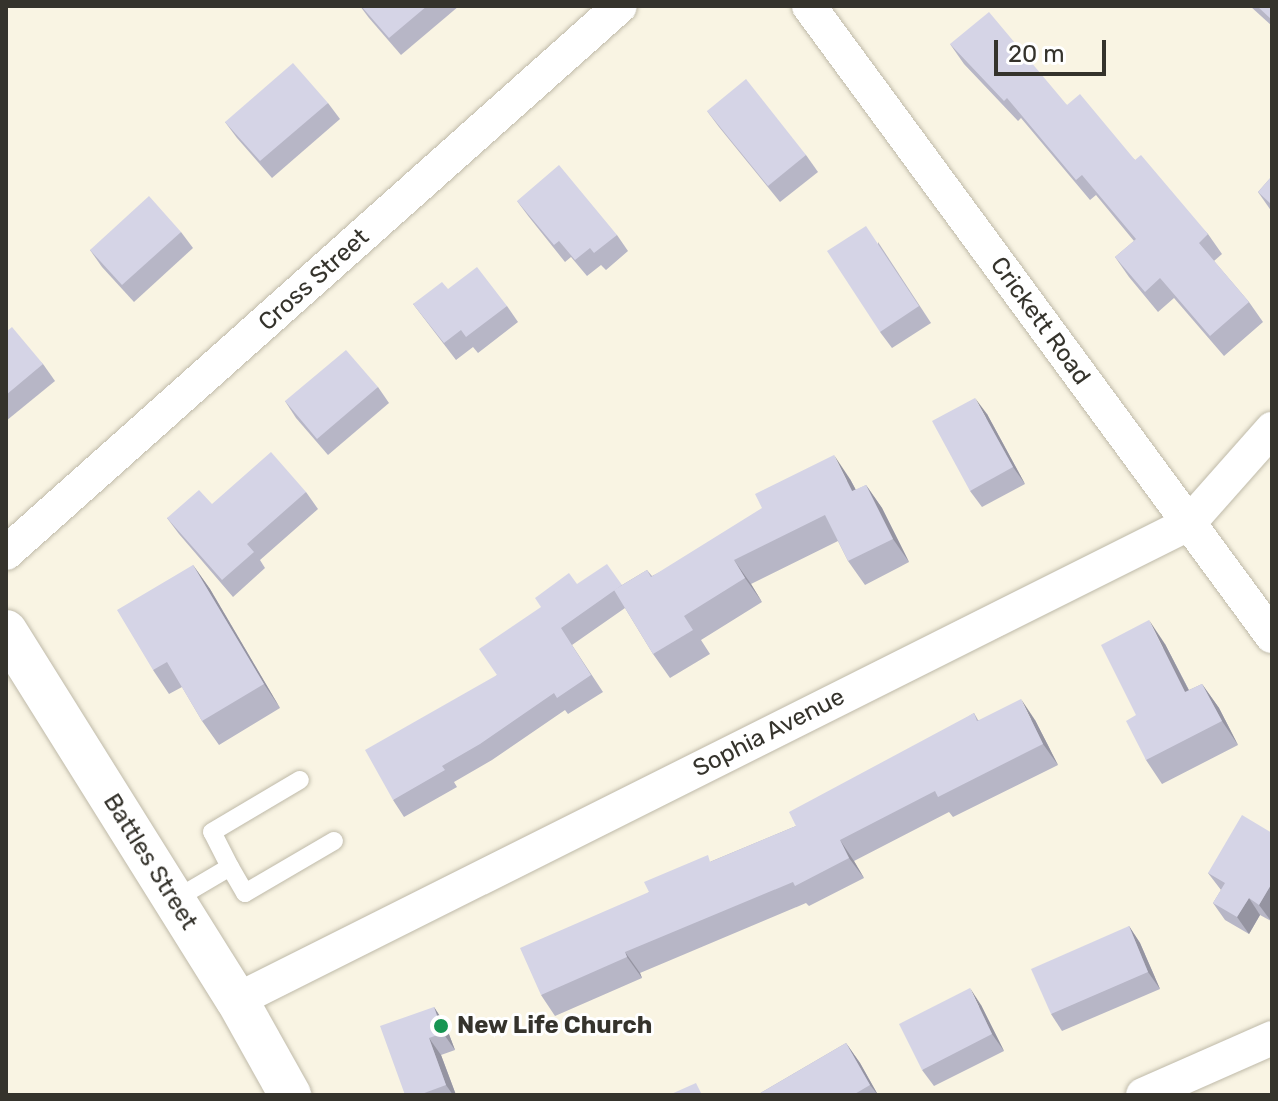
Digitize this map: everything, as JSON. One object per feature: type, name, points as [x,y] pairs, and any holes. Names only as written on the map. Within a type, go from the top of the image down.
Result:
[{"type":"street","name":"Cross Street","points":[[6,553],[620,6]]},
{"type":"street","name":"Crickett Road","points":[[809,6],[1272,636]]},
{"type":"street","name":"Sophia Avenue","points":[[237,1000],[1188,524],[1272,429]]},
{"type":"street","name":"Battles Street","points":[[6,631],[237,1000],[290,1095]]},
{"type":"street","points":[[1143,1095],[1272,1038]]},
{"type":"lane","points":[[300,780],[212,832],[230,867],[245,893],[334,841]]},
{"type":"lane","points":[[174,900],[230,867]]},
{"type":"building","points":[[361,6],[427,6],[389,38]]},
{"type":"building","points":[[1257,6],[1272,6],[1272,20]]},
{"type":"building","points":[[989,12],[1067,105],[1080,94],[1135,160],[1141,155],[1208,234],[1199,243],[1249,302],[1210,336],[1160,278],[1145,292],[1115,257],[1136,239],[1082,175],[1076,180],[1007,98],[1004,101],[950,44]]},
{"type":"building","points":[[293,63],[328,103],[260,161],[225,122]]},
{"type":"building","points":[[746,79],[806,155],[768,186],[707,111]]},
{"type":"building","points":[[559,165],[617,235],[594,253],[590,248],[575,260],[559,241],[554,245],[517,201]]},
{"type":"building","points":[[1272,176],[1272,205],[1258,192]]},
{"type":"building","points":[[149,196],[181,232],[122,285],[90,250]]},
{"type":"building","points":[[866,226],[919,306],[880,332],[827,251]]},
{"type":"building","points":[[477,267],[507,306],[466,337],[461,330],[444,343],[413,304],[442,282],[448,289]]},
{"type":"building","points":[[12,327],[43,364],[6,395],[6,332]]},
{"type":"building","points":[[346,350],[378,387],[317,439],[285,401]]},
{"type":"building","points":[[975,398],[1013,467],[970,491],[932,421]]},
{"type":"building","points":[[271,452],[306,492],[247,544],[254,552],[222,580],[167,518],[199,490],[212,504]]},
{"type":"building","points":[[834,455],[852,491],[866,485],[893,539],[848,561],[825,515],[734,560],[745,578],[684,616],[693,630],[653,654],[614,590],[647,570],[651,577],[762,508],[755,494]]},
{"type":"building","points":[[607,564],[622,585],[561,628],[591,675],[557,698],[554,693],[442,766],[445,770],[393,800],[365,750],[497,675],[479,649],[541,607],[535,598],[569,573],[577,584]]},
{"type":"building","points":[[193,565],[264,684],[202,721],[167,662],[153,670],[117,610]]},
{"type":"building","points":[[1149,620],[1185,692],[1202,684],[1222,721],[1146,760],[1126,721],[1136,715],[1101,645]]},
{"type":"building","points":[[1021,699],[1043,744],[938,797],[935,791],[840,840],[849,858],[795,886],[793,882],[625,952],[627,957],[541,995],[520,948],[649,892],[644,882],[708,855],[710,862],[796,826],[789,812],[974,713],[977,721]]},
{"type":"building","points":[[1242,815],[1272,833],[1272,883],[1259,905],[1249,898],[1237,917],[1213,903],[1225,883],[1208,873]]},
{"type":"building","points":[[1129,926],[1148,972],[1051,1014],[1031,969]]},
{"type":"building","points":[[970,988],[992,1034],[922,1070],[899,1024]]},
{"type":"building","points":[[434,1007],[443,1033],[429,1038],[446,1085],[419,1095],[405,1095],[380,1026]]},
{"type":"building","points":[[846,1043],[870,1085],[853,1095],[757,1095]]},
{"type":"building","points":[[696,1083],[702,1095],[669,1095]]},
{"type":"place","name":"New Life Church","points":[[441,1026]]}]
